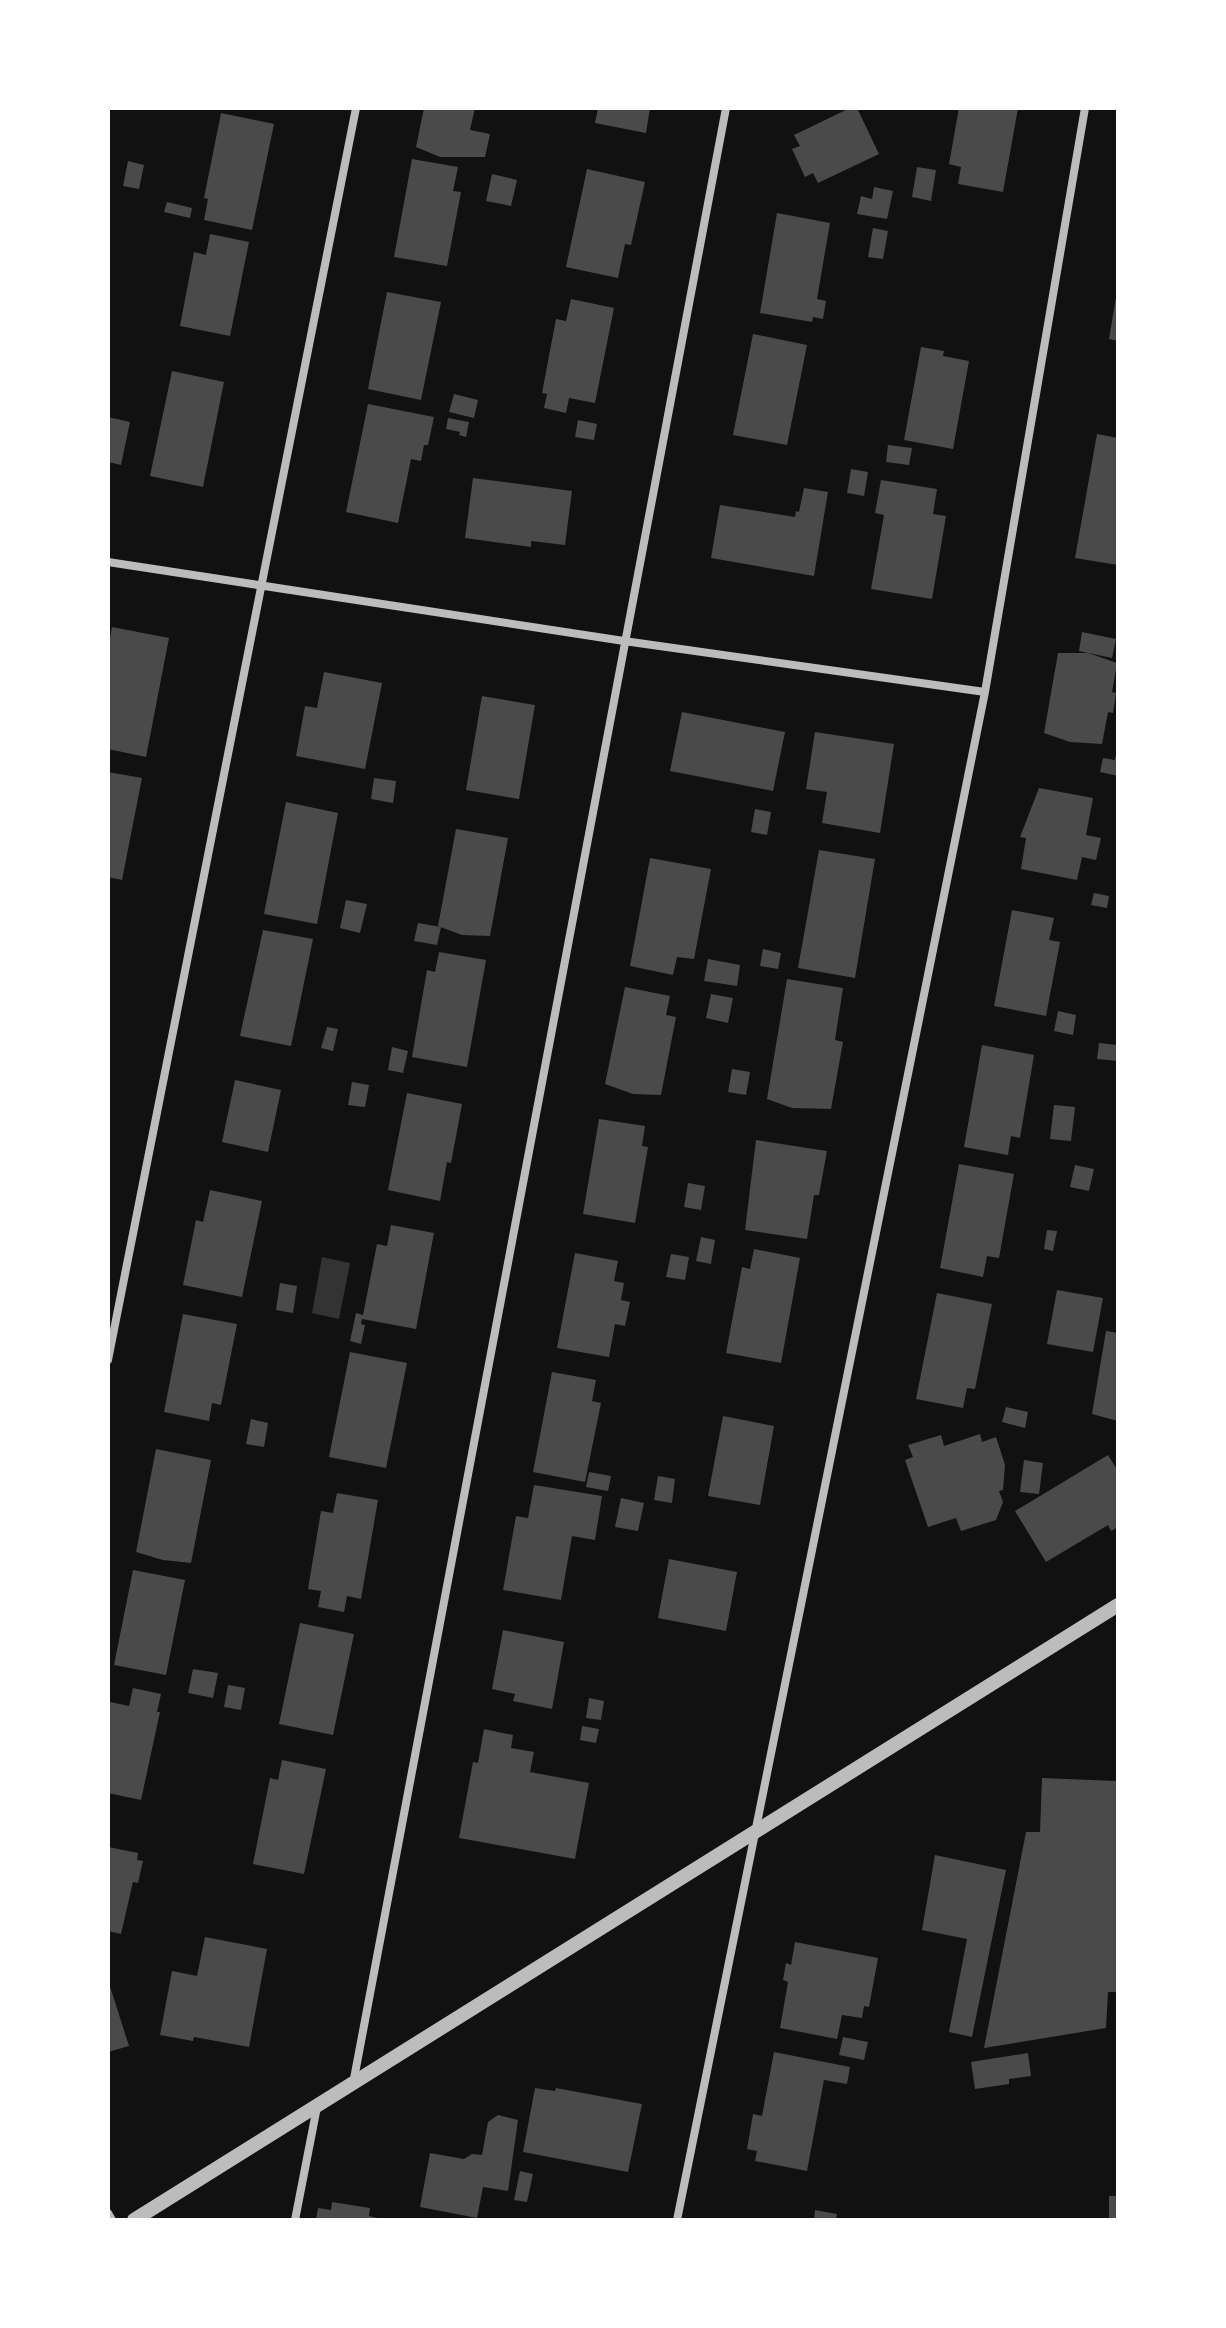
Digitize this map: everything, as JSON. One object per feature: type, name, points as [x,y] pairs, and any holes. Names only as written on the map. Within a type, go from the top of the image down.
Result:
[{"type":"street","points":[[108,1360],[356,108]]},
{"type":"street","points":[[353,2085],[726,108]]},
{"type":"street","points":[[677,2220],[985,692],[1085,108]]},
{"type":"street","points":[[108,562],[624,641],[985,692]]},
{"type":"street","points":[[134,2220],[1118,1605]]},
{"type":"street","points":[[295,2220],[317,2106]]},
{"type":"street","points":[[108,2213],[112,2220]]},
{"type":"shaded area","points":[[322,1257],[350,1263],[339,1319],[312,1313]]},
{"type":"building","points":[[424,108],[475,108],[470,130],[490,134],[485,157],[440,157],[416,147]]},
{"type":"building","points":[[598,108],[650,108],[646,133],[595,123]]},
{"type":"building","points":[[850,108],[857,108],[879,154],[818,183],[813,173],[805,177],[792,149],[800,146],[794,135]]},
{"type":"building","points":[[959,108],[1018,108],[1003,192],[958,184],[961,167],[949,164]]},
{"type":"building","points":[[221,113],[274,124],[252,230],[204,220],[208,199],[204,198]]},
{"type":"building","points":[[412,159],[458,167],[453,191],[461,192],[447,266],[394,257]]},
{"type":"building","points":[[128,161],[144,165],[139,189],[123,186]]},
{"type":"building","points":[[917,167],[936,170],[931,201],[912,197]]},
{"type":"building","points":[[587,169],[645,182],[631,245],[625,244],[618,278],[566,267]]},
{"type":"building","points":[[492,174],[517,180],[511,206],[486,201]]},
{"type":"building","points":[[874,187],[893,191],[887,219],[857,214],[861,196],[872,199]]},
{"type":"building","points":[[167,202],[192,208],[190,218],[164,212]]},
{"type":"building","points":[[777,213],[830,223],[817,299],[826,301],[823,319],[813,317],[812,322],[760,313]]},
{"type":"building","points":[[873,228],[888,231],[883,259],[868,257]]},
{"type":"building","points":[[210,234],[249,242],[230,336],[180,326],[194,252],[206,255]]},
{"type":"building","points":[[387,292],[441,302],[421,400],[368,389]]},
{"type":"building","points":[[1118,297],[1118,341],[1109,339]]},
{"type":"building","points":[[571,299],[614,308],[595,403],[569,398],[566,413],[544,408],[547,394],[542,393],[556,319],[566,321]]},
{"type":"building","points":[[753,334],[807,345],[787,445],[733,435]]},
{"type":"building","points":[[921,347],[944,351],[943,356],[969,361],[953,449],[904,440]]},
{"type":"building","points":[[172,371],[224,382],[203,487],[150,476]]},
{"type":"building","points":[[454,394],[478,400],[474,418],[449,412]]},
{"type":"building","points":[[368,404],[434,417],[421,461],[411,459],[398,523],[346,512]]},
{"type":"building","points":[[108,417],[130,422],[121,465],[108,462]]},
{"type":"building","points":[[448,418],[469,422],[466,437],[459,435],[460,432],[446,429]]},
{"type":"building","points":[[578,420],[597,424],[594,440],[575,437]]},
{"type":"building","points":[[1097,434],[1118,438],[1118,565],[1075,558]]},
{"type":"building","points":[[888,445],[912,448],[909,465],[886,462]]},
{"type":"building","points":[[851,469],[868,472],[864,496],[847,493]]},
{"type":"building","points":[[473,478],[572,491],[565,545],[531,541],[531,547],[465,538]]},
{"type":"building","points":[[881,480],[937,489],[933,514],[946,516],[932,599],[871,589],[884,515],[875,513]]},
{"type":"building","points":[[804,488],[828,492],[814,576],[711,558],[720,505],[795,517]]},
{"type":"building","points":[[112,627],[169,638],[146,757],[108,749],[108,649]]},
{"type":"building","points":[[1082,632],[1116,639],[1112,658],[1079,651]]},
{"type":"building","points":[[1058,653],[1088,653],[1117,663],[1112,692],[1116,693],[1113,713],[1108,712],[1102,744],[1070,742],[1044,733]]},
{"type":"building","points":[[324,672],[382,683],[365,769],[296,756],[305,706],[317,708]]},
{"type":"building","points":[[482,696],[535,705],[519,799],[466,790]]},
{"type":"building","points":[[682,712],[785,732],[773,791],[670,771]]},
{"type":"building","points":[[815,732],[894,744],[880,833],[822,823],[827,792],[806,789]]},
{"type":"building","points":[[1115,757],[1118,758],[1118,776],[1100,772],[1103,758],[1115,760]]},
{"type":"building","points":[[108,772],[142,778],[122,880],[108,877]]},
{"type":"building","points":[[374,778],[396,781],[393,803],[371,799]]},
{"type":"building","points":[[1039,788],[1093,798],[1086,835],[1101,838],[1096,860],[1082,857],[1077,880],[1021,869],[1026,838],[1020,837]]},
{"type":"building","points":[[286,802],[338,813],[317,924],[264,914]]},
{"type":"building","points":[[755,809],[771,812],[767,835],[751,832]]},
{"type":"building","points":[[456,829],[508,838],[490,936],[462,935],[438,926]]},
{"type":"building","points":[[819,850],[875,859],[855,978],[798,968]]},
{"type":"building","points":[[650,858],[711,869],[694,959],[677,957],[673,975],[630,966]]},
{"type":"building","points":[[1094,893],[1109,896],[1107,908],[1091,905]]},
{"type":"building","points":[[346,900],[367,904],[360,933],[340,928]]},
{"type":"building","points":[[1012,910],[1054,918],[1049,940],[1060,942],[1046,1016],[994,1006]]},
{"type":"building","points":[[418,923],[441,927],[437,945],[414,941]]},
{"type":"building","points":[[263,930],[313,939],[291,1046],[240,1036]]},
{"type":"building","points":[[763,949],[781,953],[778,969],[760,966]]},
{"type":"building","points":[[439,952],[486,960],[467,1067],[412,1057],[427,970],[435,972]]},
{"type":"building","points":[[708,959],[740,965],[737,986],[704,981]]},
{"type":"building","points":[[787,979],[843,988],[835,1040],[843,1042],[831,1109],[792,1108],[767,1099]]},
{"type":"building","points":[[625,987],[670,996],[666,1015],[676,1017],[661,1095],[633,1094],[605,1084]]},
{"type":"building","points":[[711,994],[733,998],[728,1023],[706,1018]]},
{"type":"building","points":[[1058,1011],[1076,1015],[1073,1035],[1054,1031]]},
{"type":"building","points":[[327,1027],[338,1029],[333,1051],[321,1048]]},
{"type":"building","points":[[1099,1043],[1118,1045],[1118,1061],[1097,1059]]},
{"type":"building","points":[[982,1045],[1034,1055],[1020,1138],[1011,1136],[1008,1155],[964,1147]]},
{"type":"building","points":[[392,1047],[408,1051],[403,1073],[388,1070]]},
{"type":"building","points":[[732,1069],[750,1072],[746,1095],[728,1092]]},
{"type":"building","points":[[235,1080],[281,1090],[268,1152],[222,1142]]},
{"type":"building","points":[[352,1082],[369,1085],[365,1107],[348,1105]]},
{"type":"building","points":[[407,1093],[462,1104],[440,1201],[388,1190]]},
{"type":"building","points":[[1054,1105],[1075,1107],[1071,1141],[1050,1139]]},
{"type":"building","points":[[599,1119],[645,1126],[642,1146],[648,1147],[635,1223],[583,1214]]},
{"type":"building","points":[[756,1140],[827,1151],[819,1195],[814,1195],[807,1239],[745,1230]]},
{"type":"building","points":[[959,1164],[1014,1174],[999,1258],[987,1256],[983,1277],[940,1268]]},
{"type":"building","points":[[1075,1165],[1094,1169],[1089,1191],[1070,1187]]},
{"type":"building","points":[[688,1183],[705,1186],[701,1210],[684,1207]]},
{"type":"building","points":[[210,1190],[262,1201],[242,1297],[183,1285],[196,1220],[203,1222]]},
{"type":"building","points":[[391,1225],[434,1233],[416,1329],[362,1319],[361,1324],[365,1325],[361,1344],[350,1341],[356,1313],[363,1315],[377,1244],[387,1246]]},
{"type":"building","points":[[1047,1230],[1057,1231],[1053,1251],[1044,1249]]},
{"type":"building","points":[[701,1237],[715,1240],[711,1264],[696,1261]]},
{"type":"building","points":[[754,1249],[800,1258],[781,1363],[726,1353],[742,1267],[750,1269]]},
{"type":"building","points":[[575,1253],[618,1261],[614,1281],[624,1283],[621,1300],[630,1302],[625,1326],[615,1324],[609,1357],[557,1348]]},
{"type":"building","points":[[671,1254],[689,1257],[685,1280],[666,1277]]},
{"type":"building","points":[[280,1283],[297,1286],[293,1313],[276,1310]]},
{"type":"building","points":[[1057,1290],[1103,1298],[1093,1352],[1047,1344]]},
{"type":"building","points":[[937,1293],[992,1304],[975,1389],[967,1388],[963,1408],[916,1399]]},
{"type":"building","points":[[183,1314],[237,1324],[221,1405],[212,1403],[209,1421],[164,1412]]},
{"type":"building","points":[[1106,1331],[1118,1333],[1118,1421],[1092,1414]]},
{"type":"building","points":[[350,1352],[407,1363],[386,1468],[329,1457]]},
{"type":"building","points":[[552,1372],[596,1380],[592,1401],[601,1403],[585,1482],[533,1472]]},
{"type":"building","points":[[1006,1407],[1028,1412],[1025,1428],[1002,1422]]},
{"type":"building","points":[[723,1416],[774,1426],[760,1505],[708,1496]]},
{"type":"building","points":[[251,1419],[268,1423],[264,1447],[246,1444]]},
{"type":"building","points":[[980,1434],[982,1442],[996,1437],[1005,1465],[1003,1490],[999,1491],[1003,1502],[996,1520],[961,1531],[956,1518],[928,1527],[905,1460],[913,1457],[908,1445],[941,1435],[944,1446]]},
{"type":"building","points":[[156,1449],[211,1460],[191,1563],[163,1560],[136,1552]]},
{"type":"building","points":[[1108,1455],[1118,1471],[1118,1527],[1111,1531],[1108,1525],[1046,1562],[1015,1511]]},
{"type":"building","points":[[1024,1460],[1043,1463],[1039,1494],[1020,1492]]},
{"type":"building","points":[[589,1472],[611,1476],[608,1491],[586,1487]]},
{"type":"building","points":[[658,1476],[675,1479],[672,1503],[654,1500]]},
{"type":"building","points":[[534,1485],[602,1496],[595,1540],[572,1536],[561,1600],[503,1590],[516,1516],[528,1518]]},
{"type":"building","points":[[337,1493],[378,1500],[361,1599],[347,1596],[344,1612],[318,1607],[321,1591],[308,1589],[321,1511],[333,1513]]},
{"type":"building","points":[[621,1498],[644,1503],[638,1531],[615,1527]]},
{"type":"building","points":[[669,1559],[737,1572],[726,1631],[658,1618]]},
{"type":"building","points":[[133,1570],[185,1580],[166,1675],[114,1665]]},
{"type":"building","points":[[300,1623],[354,1634],[333,1735],[279,1724]]},
{"type":"building","points":[[503,1630],[564,1642],[552,1709],[513,1701],[515,1694],[492,1689]]},
{"type":"building","points":[[193,1669],[218,1673],[213,1698],[188,1693]]},
{"type":"building","points":[[228,1685],[245,1688],[241,1710],[224,1707]]},
{"type":"building","points":[[133,1688],[161,1694],[141,1800],[108,1793],[110,1702],[129,1706]]},
{"type":"building","points":[[589,1698],[604,1701],[601,1720],[586,1718]]},
{"type":"building","points":[[582,1726],[599,1729],[596,1743],[580,1740]]},
{"type":"building","points":[[484,1729],[513,1735],[511,1748],[534,1752],[530,1772],[589,1783],[575,1859],[459,1838],[473,1762],[478,1763]]},
{"type":"building","points":[[282,1760],[326,1769],[304,1874],[253,1864],[270,1778],[278,1780]]},
{"type":"building","points":[[1042,1778],[1116,1781],[1118,1992],[1108,1992],[1106,2028],[984,2048],[1026,1832],[1040,1832]]},
{"type":"building","points":[[108,1847],[138,1853],[137,1860],[143,1861],[138,1883],[133,1882],[121,1934],[108,1931]]},
{"type":"building","points":[[935,1855],[1006,1870],[972,2037],[949,2032],[967,1939],[922,1930]]},
{"type":"building","points":[[205,1937],[267,1949],[249,2047],[194,2037],[193,2041],[160,2035],[172,1971],[197,1976]]},
{"type":"building","points":[[795,1942],[878,1958],[869,2007],[864,2006],[862,2018],[842,2015],[837,2039],[780,2028],[788,1982],[783,1980],[786,1963],[791,1965]]},
{"type":"building","points":[[108,1980],[129,2046],[108,2052]]},
{"type":"building","points":[[843,2037],[868,2042],[864,2060],[839,2055]]},
{"type":"building","points":[[774,2052],[850,2067],[847,2084],[824,2080],[807,2171],[755,2161],[757,2151],[747,2149],[753,2114],[762,2116]]},
{"type":"building","points":[[1028,2053],[1031,2076],[1009,2079],[1009,2084],[975,2089],[971,2062]]},
{"type":"building","points":[[535,2088],[555,2091],[556,2088],[642,2104],[628,2172],[523,2152]]},
{"type":"building","points":[[498,2115],[518,2120],[508,2191],[483,2187],[477,2218],[420,2207],[430,2153],[464,2159],[472,2154],[482,2155],[488,2122]]},
{"type":"building","points":[[520,2171],[533,2174],[527,2202],[514,2200]]},
{"type":"building","points":[[1109,2196],[1118,2196],[1118,2220],[1109,2220]]},
{"type":"building","points":[[332,2202],[370,2208],[369,2216],[386,2220],[316,2220],[318,2208],[331,2210]]},
{"type":"building","points":[[815,2210],[837,2214],[836,2220],[814,2220]]}]
